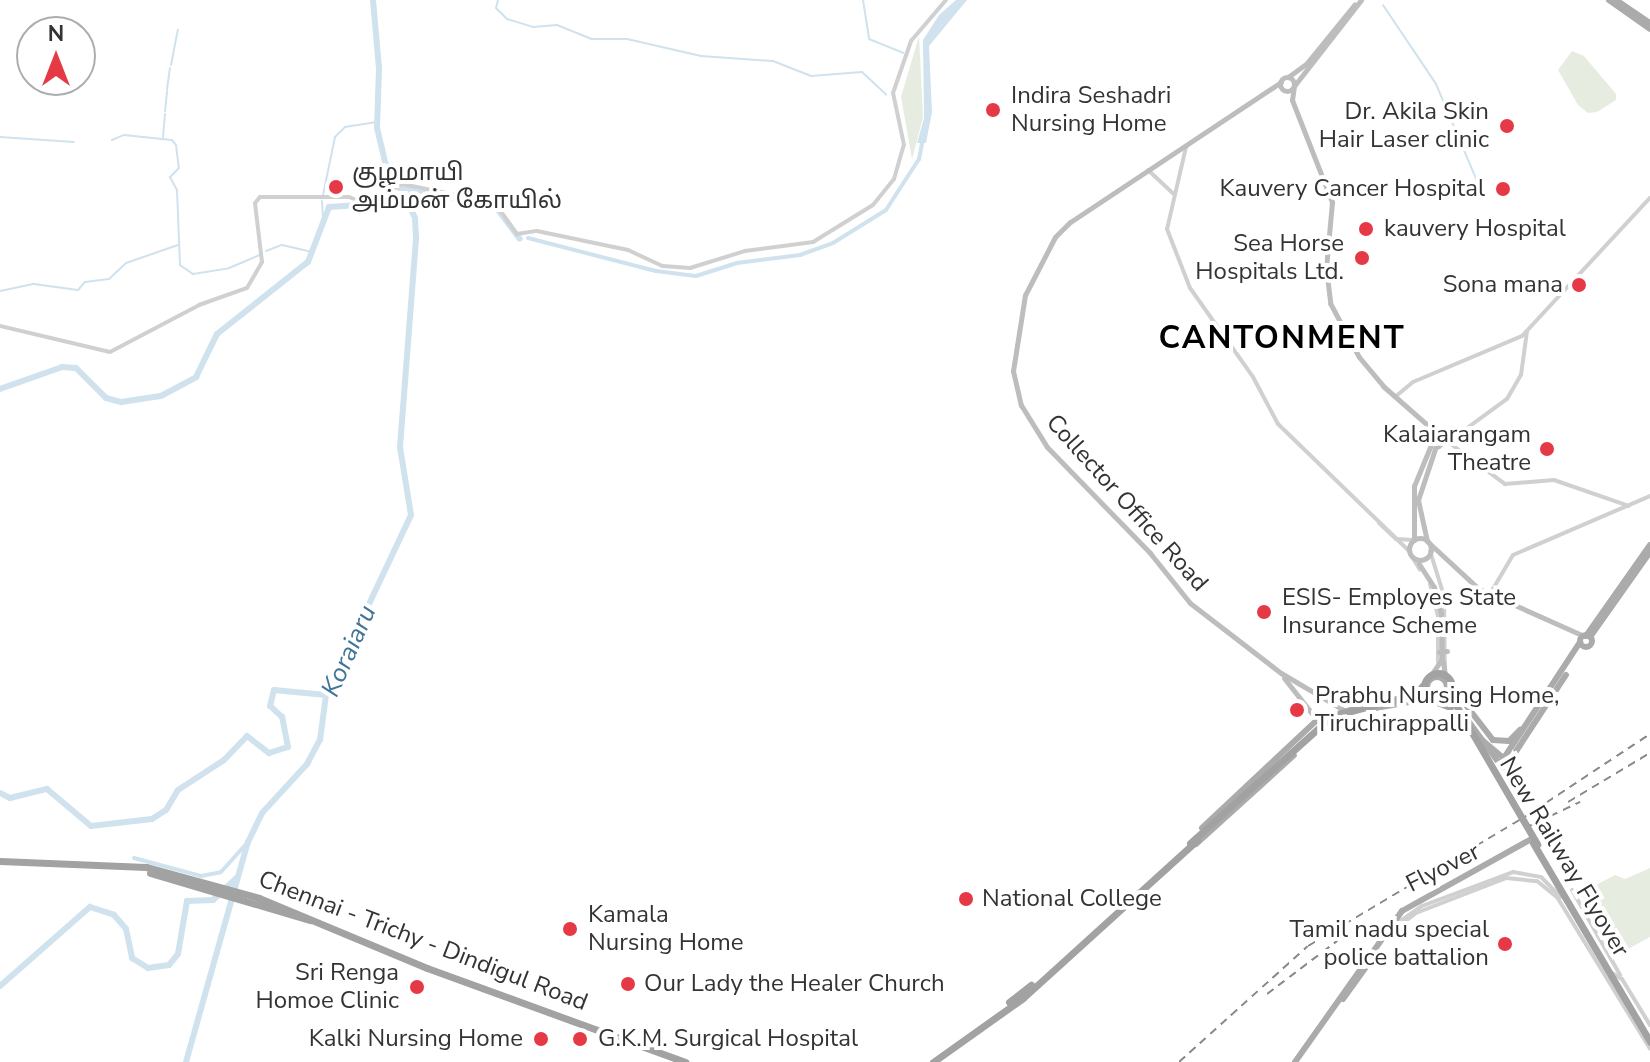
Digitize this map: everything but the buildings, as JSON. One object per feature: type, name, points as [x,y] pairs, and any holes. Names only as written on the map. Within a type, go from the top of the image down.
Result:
[{"type":"highway","points":[[1429,680],[1449,688],[1438,698]]},
{"type":"highway","points":[[1191,844],[1320,725],[1351,710],[1427,697],[1429,680]]},
{"type":"highway","points":[[930,1062],[1053,967],[1332,716],[1416,694],[1429,680]]},
{"type":"highway","name":"New Railway Flyover","points":[[1449,688],[1650,1042]]},
{"type":"highway","name":"New Railway Flyover","points":[[1427,697],[1438,698],[1450,707],[1553,870],[1650,1033]]},
{"type":"highway","name":"Chennai - Trichy - Dindigul Road","points":[[0,863],[139,870],[253,900],[314,921],[407,964],[685,1062]]},
{"type":"highway","name":"Chennai - Trichy - Dindigul Road","points":[[513,1002],[675,1062]]},
{"type":"main road","points":[[1292,100],[1294,86],[1305,68],[1359,0]]},
{"type":"main road","points":[[1609,0],[1650,26]]},
{"type":"main road","points":[[1616,0],[1650,26]]},
{"type":"main road","points":[[1294,86],[1288,77],[1305,68]]},
{"type":"main road","name":"Collector Office Road","points":[[1288,77],[1070,222],[1044,250],[1025,295],[1014,353],[1017,392],[1047,447],[1150,553],[1190,603],[1281,673],[1345,711]]},
{"type":"main road","points":[[1281,82],[1292,100],[1333,210],[1326,268],[1330,303],[1350,345],[1395,397],[1430,427],[1439,441]]},
{"type":"main road","points":[[1267,91],[1294,86]]},
{"type":"main road","points":[[1438,698],[1428,691],[1429,680],[1442,659],[1440,605],[1417,559],[1414,486],[1439,441]]},
{"type":"main road","points":[[1417,559],[1430,551],[1418,520],[1418,500],[1439,441]]},
{"type":"main road","points":[[1414,540],[1428,541],[1490,594],[1585,639]]},
{"type":"main road","points":[[1504,762],[1650,545]]},
{"type":"main road","points":[[1504,762],[1585,639],[1650,552]]},
{"type":"main road","points":[[1417,559],[1442,600],[1449,688],[1482,740],[1504,762]]},
{"type":"main road","points":[[1439,652],[1447,651]]},
{"type":"main road","points":[[1281,673],[1320,725]]},
{"type":"main road","points":[[1181,852],[1320,725],[1345,711],[1397,698],[1429,680]]},
{"type":"main road","points":[[1449,688],[1497,742],[1515,737],[1536,711]]},
{"type":"main road","points":[[1345,711],[1438,698]]},
{"type":"main road","name":"Flyover","points":[[1297,1062],[1383,939],[1409,909],[1533,840]]},
{"type":"street","points":[[0,326],[110,352],[199,305],[252,284],[262,262],[258,197],[349,197],[371,203],[402,184],[495,203],[513,231],[523,234],[537,231],[628,250],[663,266],[690,268],[824,236],[873,205],[894,179],[904,145],[893,93],[911,41],[946,0]]},
{"type":"street","points":[[1186,144],[1167,229],[1211,324],[1253,377],[1278,424],[1417,559],[1434,593],[1439,652],[1429,680]]},
{"type":"street","points":[[1148,170],[1174,194]]},
{"type":"street","points":[[1395,397],[1413,382],[1527,331],[1650,198]]},
{"type":"street","points":[[1527,331],[1521,375],[1507,399],[1439,441],[1505,484],[1554,480],[1629,506]]},
{"type":"street","points":[[1490,594],[1513,555],[1650,496]]},
{"type":"street","points":[[1377,522],[1396,539],[1414,540]]},
{"type":"street","points":[[1430,551],[1444,596],[1449,688]]},
{"type":"street","points":[[1383,939],[1422,906],[1505,874],[1532,874],[1561,895],[1601,963],[1622,980]]},
{"type":"street","points":[[1383,939],[1416,913],[1522,877],[1557,897],[1650,1049]]},
{"type":"street","points":[[1572,890],[1650,1025]]},
{"type":"street","points":[[1604,977],[1622,980]]},
{"type":"shaded area","points":[[919,36],[923,117],[912,159],[901,97]]},
{"type":"shaded area","points":[[1572,51],[1584,56],[1616,94],[1616,100],[1597,112],[1588,113],[1578,105],[1558,70]]},
{"type":"shaded area","points":[[1650,868],[1650,937],[1617,955],[1581,893],[1615,875],[1625,879]]},
{"type":"water","points":[[956,0],[967,0],[929,46],[932,112],[926,143],[917,143],[924,118],[923,40],[939,15]]},
{"type":"waterway","points":[[373,0],[379,68],[377,128],[388,174],[397,179]]},
{"type":"waterway","points":[[498,0],[496,8],[507,19],[533,27],[557,25],[592,39],[627,39],[701,56],[773,61],[811,76],[862,72],[886,94]]},
{"type":"waterway","points":[[863,0],[869,39],[903,53]]},
{"type":"waterway","points":[[1383,5],[1436,84],[1483,195]]},
{"type":"waterway","points":[[171,65],[178,30]]},
{"type":"waterway","points":[[167,89],[170,68]]},
{"type":"waterway","points":[[165,111],[167,91]]},
{"type":"waterway","points":[[163,137],[165,114]]},
{"type":"waterway","points":[[323,195],[335,137],[345,127],[377,122]]},
{"type":"waterway","points":[[112,140],[124,135],[172,140],[176,145],[179,168],[170,177],[177,190],[180,265],[193,274],[229,268],[260,255]]},
{"type":"waterway","points":[[0,137],[74,142]]},
{"type":"waterway","points":[[528,238],[656,271],[696,276],[737,263],[800,255],[833,243],[886,210],[919,159],[923,139]]},
{"type":"waterway","name":"Koraiaru","points":[[186,1062],[248,842],[262,813],[307,764],[320,740],[326,695],[411,515],[400,447],[416,238],[415,218],[401,187]]},
{"type":"waterway","points":[[399,188],[495,206],[520,239]]},
{"type":"waterway","points":[[363,206],[385,194]]},
{"type":"waterway","points":[[322,201],[323,220]]},
{"type":"waterway","points":[[0,389],[62,367],[76,368],[106,398],[121,402],[161,396],[196,377],[217,334],[308,262],[329,207],[358,205]]},
{"type":"waterway","points":[[0,291],[34,284],[78,290],[85,282],[109,279],[126,263],[178,245]]},
{"type":"waterway","points":[[266,251],[282,245],[312,252]]},
{"type":"waterway","points":[[0,793],[10,798],[47,789],[91,826],[152,819],[166,810],[178,790],[224,760],[247,736],[269,753],[288,747],[282,717],[270,706],[274,690],[326,695]]},
{"type":"waterway","points":[[134,858],[201,876],[221,872],[248,842]]},
{"type":"waterway","points":[[0,986],[90,907],[114,915],[126,929],[132,958],[148,968],[169,965],[178,954],[187,901],[213,900],[238,877]]},
{"type":"railway","points":[[1179,1062],[1308,946],[1523,818],[1650,734]]},
{"type":"railway","points":[[1568,802],[1650,753]]},
{"type":"railway","points":[[1525,828],[1580,802]]},
{"type":"railway","points":[[1267,994],[1337,941]]},
{"type":"place","name":"Indira Seshadri Nursing Home","points":[[993,110]]},
{"type":"place","name":"Dr. Akila Skin Hair Laser clinic","points":[[1507,126]]},
{"type":"place","name":"குழமாயி அம்மன் கோயில்","points":[[336,187]]},
{"type":"place","name":"Kauvery Cancer Hospital","points":[[1503,189]]},
{"type":"place","name":"kauvery Hospital","points":[[1366,229]]},
{"type":"place","name":"Sea Horse Hospitals Ltd.","points":[[1362,258]]},
{"type":"place","name":"Sona mana","points":[[1579,285]]},
{"type":"place","name":"Kalaiarangam Theatre","points":[[1547,449]]},
{"type":"place","name":"ESIS- Employes State Insurance Scheme","points":[[1264,612]]},
{"type":"place","name":"Prabhu Nursing Home, Tiruchirappalli","points":[[1297,710]]},
{"type":"place","name":"National College","points":[[966,899]]},
{"type":"place","name":"Kamala Nursing Home","points":[[570,929]]},
{"type":"place","name":"Tamil nadu special police battalion","points":[[1505,944]]},
{"type":"place","name":"Our Lady the Healer Church","points":[[628,984]]},
{"type":"place","name":"Sri Renga Homoe Clinic","points":[[417,987]]},
{"type":"place","name":"Kalki Nursing Home","points":[[541,1039]]},
{"type":"place","name":"G.K.M. Surgical Hospital","points":[[580,1039]]},
{"type":"district","name":"CANTONMENT","points":[[1282,338]]}]
